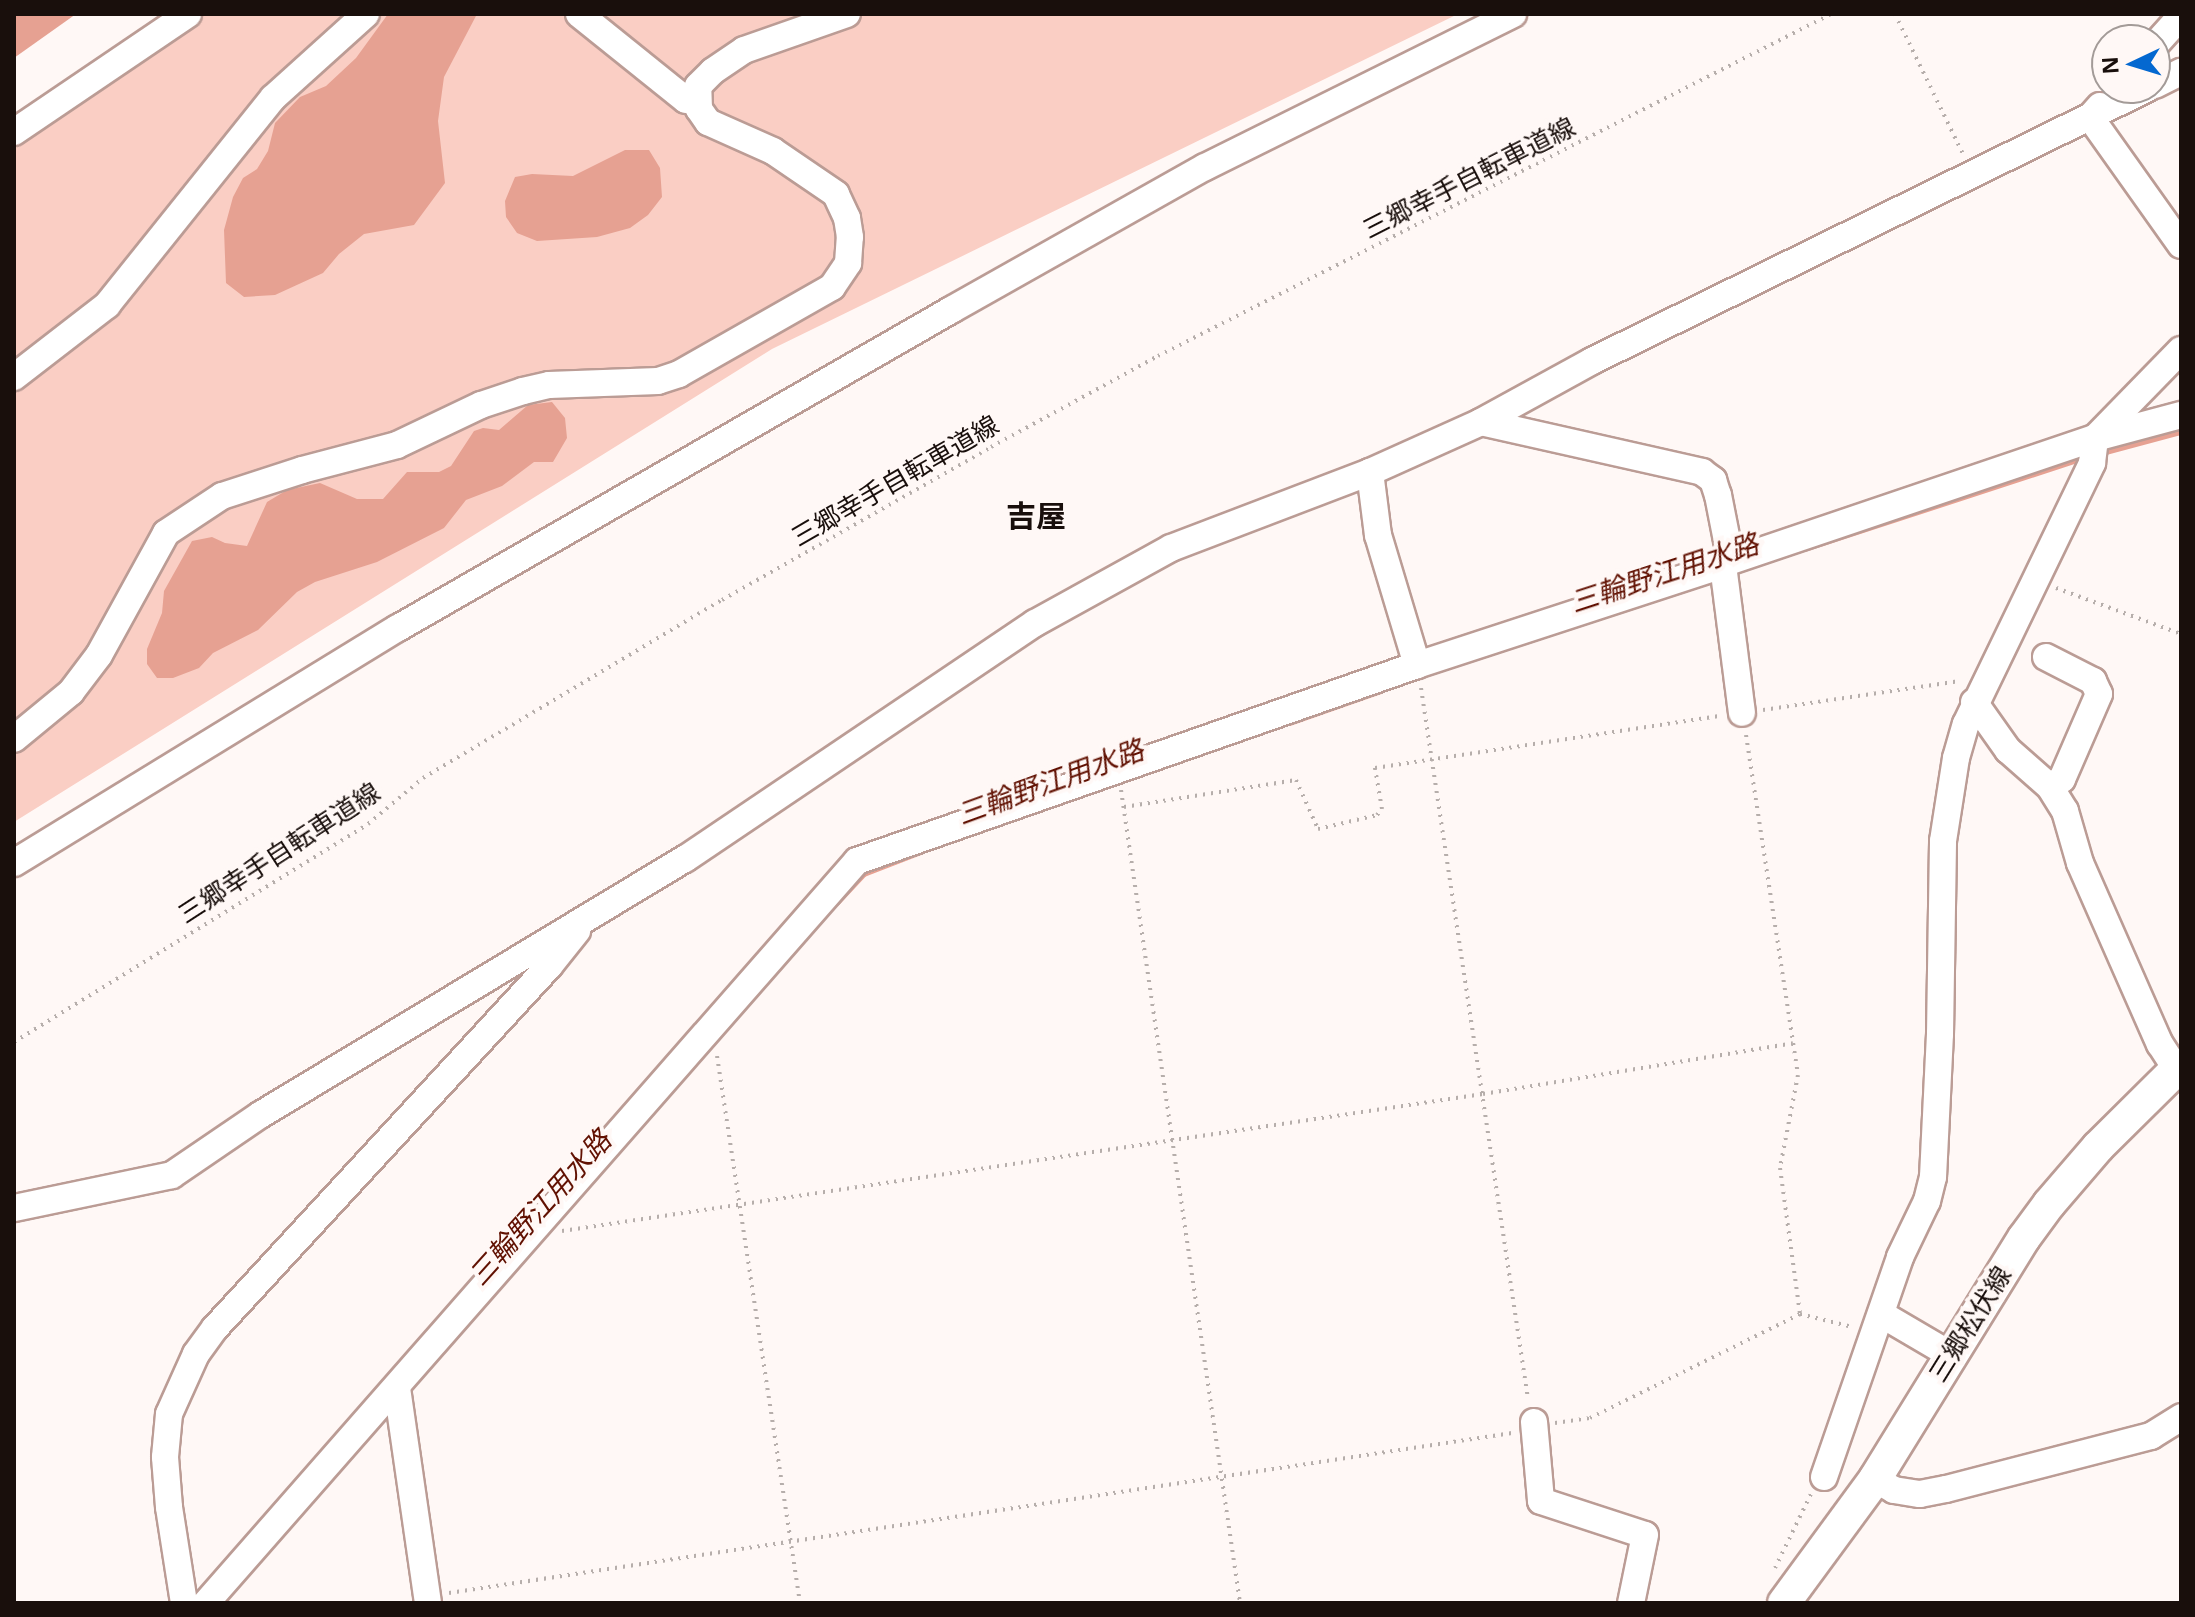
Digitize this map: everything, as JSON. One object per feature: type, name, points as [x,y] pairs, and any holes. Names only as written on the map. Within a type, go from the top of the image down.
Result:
[{"type":"main road","name":"三郷松伏線","points":[[1778,1590],[1869,1488],[2049,1204],[2109,1135],[2180,1070]]},
{"type":"street","points":[[14,132],[188,14]]},
{"type":"street","points":[[14,377],[107,305],[273,98],[366,14]]},
{"type":"street","points":[[579,14],[686,100],[698,99]]},
{"type":"street","points":[[14,739],[71,692],[99,655],[166,533],[222,496],[302,470],[397,445],[481,405],[523,391],[549,385],[658,381],[679,374],[832,287],[848,263],[850,237],[847,218],[836,194],[773,151],[708,122],[699,109],[698,86],[713,71],[744,50],[847,14]]},
{"type":"street","points":[[14,863],[398,628],[964,302],[1205,167],[1513,14]]},
{"type":"street","points":[[2090,117],[2102,104]]},
{"type":"street","points":[[14,1208],[172,1175],[260,1115],[763,808],[1076,599],[1171,548],[1370,472],[1481,422],[1592,361],[2116,104]]},
{"type":"street","points":[[2090,117],[2181,245]]},
{"type":"street","points":[[2181,350],[2095,438],[2092,463],[1980,691],[1956,758],[1943,841],[1940,1034],[1933,1177],[1927,1201],[1900,1257],[1818,1478],[1920,1494],[2151,1436],[2181,1417]]},
{"type":"street","points":[[206,1603],[857,861],[1417,665],[2095,438],[2181,415]]},
{"type":"street","points":[[1481,422],[1702,472],[1713,480],[1718,495],[1742,713]]},
{"type":"street","points":[[1370,472],[1378,535],[1417,665]]},
{"type":"street","points":[[2046,657],[2093,681],[2099,694],[2062,779],[2050,787]]},
{"type":"street","points":[[1980,691],[2008,750],[2050,787],[2065,811],[2080,863],[2160,1044],[2180,1070]]},
{"type":"street","points":[[184,1603],[169,1507],[165,1457],[169,1414],[196,1354],[215,1328],[549,966],[586,918]]},
{"type":"street","points":[[1877,1323],[1951,1355]]},
{"type":"street","points":[[397,1388],[428,1600]]},
{"type":"street","points":[[1535,1426],[1541,1501],[1645,1535],[1631,1603]]},
{"type":"path","name":"三郷幸手自転車道線","points":[[14,1042],[368,824],[423,778],[722,600],[977,455],[1158,356],[1831,14]]},
{"type":"path","points":[[1895,14],[1973,174]]},
{"type":"path","points":[[2036,581],[2181,634]]},
{"type":"path","points":[[1417,665],[1531,1422],[1535,1426]]},
{"type":"path","points":[[1124,807],[1296,780],[1318,829],[1377,815],[1382,809],[1375,768],[1432,757],[1742,713],[1980,691]]},
{"type":"path","points":[[1742,713],[1798,1075],[1780,1168],[1800,1314]]},
{"type":"path","points":[[1116,770],[1124,807],[1240,1603]]},
{"type":"path","points":[[713,1023],[800,1603]]},
{"type":"path","points":[[529,1236],[1483,1094],[1793,1043]]},
{"type":"path","points":[[428,1600],[1590,1418],[1800,1314],[1877,1323]]},
{"type":"path","points":[[1778,1590],[1818,1478]]},
{"type":"shaded area","points":[[14,14],[76,14],[14,58]]},
{"type":"shaded area","points":[[205,14],[1458,14],[772,349],[14,822],[14,140]]},
{"type":"shaded area","points":[[388,14],[477,14],[444,77],[438,121],[445,183],[414,225],[364,234],[339,254],[323,273],[275,295],[244,297],[226,283],[224,230],[233,197],[243,178],[257,169],[268,151],[275,123],[300,97],[326,86],[356,58]]},
{"type":"shaded area","points":[[625,150],[649,150],[660,168],[662,197],[648,215],[630,228],[597,237],[537,241],[517,233],[506,217],[505,201],[515,177],[532,174],[573,176]]},
{"type":"shaded area","points":[[552,402],[565,418],[567,438],[553,462],[534,462],[502,486],[466,500],[444,528],[377,562],[315,582],[297,592],[258,630],[213,653],[199,668],[173,678],[157,678],[147,664],[147,649],[162,613],[164,591],[192,541],[212,537],[225,543],[247,546],[267,502],[287,490],[320,483],[357,499],[383,499],[407,472],[439,472],[451,466],[474,431],[483,428],[499,430],[528,405]]},
{"type":"waterway","name":"三輪野江用水路","points":[[2102,453],[2181,432]]},
{"type":"waterway","name":"三輪野江用水路","points":[[1805,549],[2087,457]]},
{"type":"waterway","name":"三輪野江用水路","points":[[1290,723],[1381,691]]},
{"type":"waterway","name":"三輪野江用水路","points":[[837,903],[864,874],[921,852]]},
{"type":"district","name":"吉屋","points":[[1036,516]]}]
